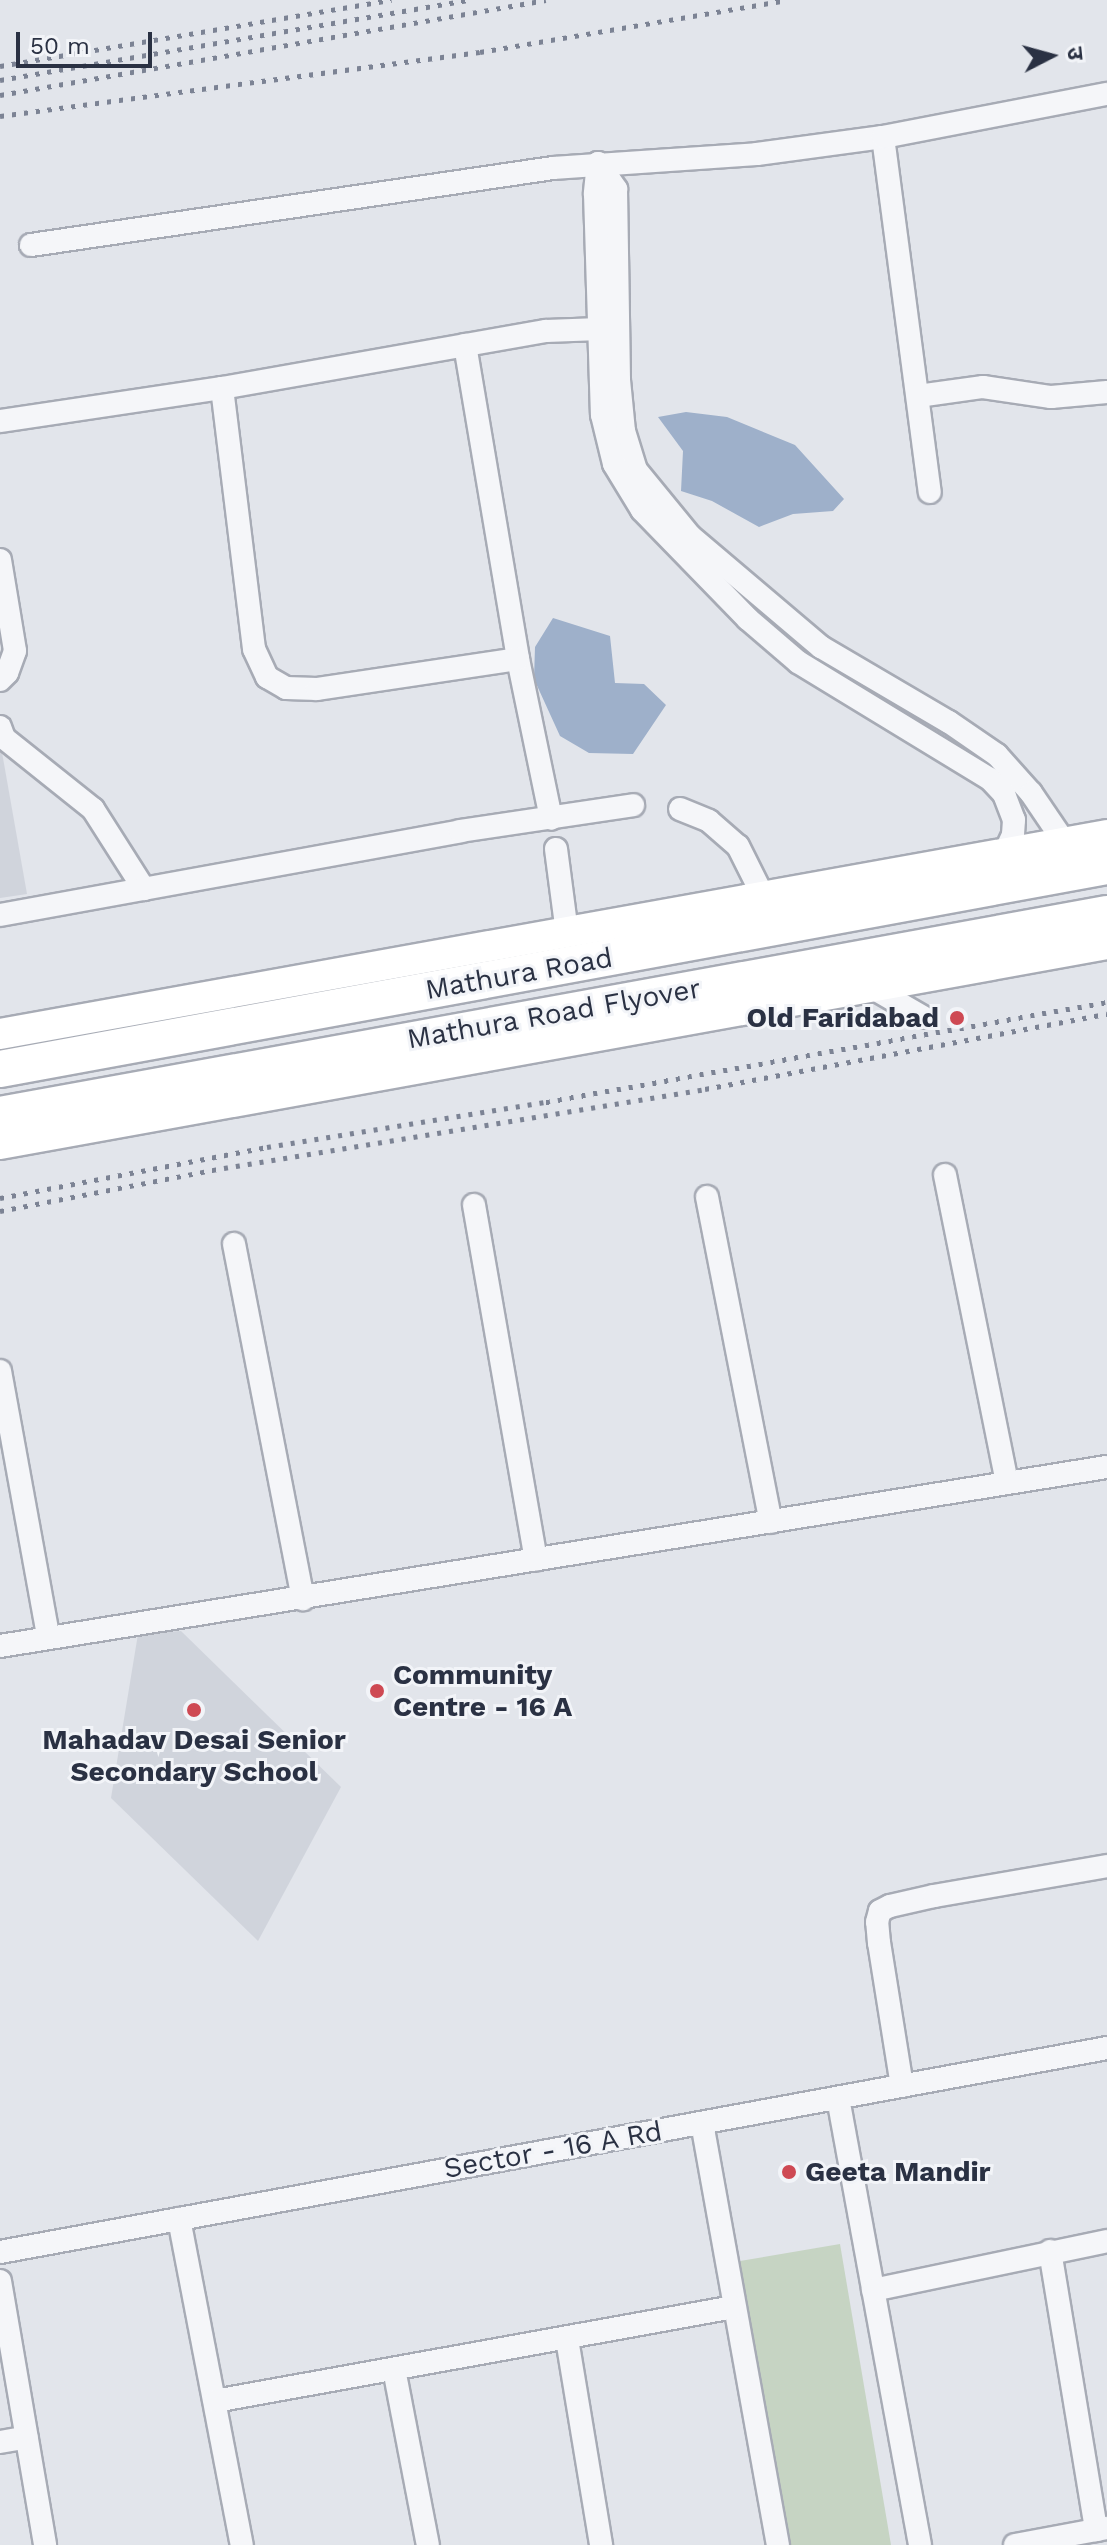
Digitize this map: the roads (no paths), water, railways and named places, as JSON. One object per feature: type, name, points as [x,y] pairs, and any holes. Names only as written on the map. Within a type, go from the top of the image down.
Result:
[{"type":"highway","points":[[1038,879],[1107,855]]},
{"type":"highway","points":[[1038,879],[1107,866]]},
{"type":"highway","name":"Mathura Road","points":[[0,1069],[1038,879]]},
{"type":"highway","name":"Mathura Road Flyover","points":[[0,1115],[1107,914]]},
{"type":"main road","points":[[0,1034],[1107,835]]},
{"type":"main road","points":[[0,1144],[1107,944]]},
{"type":"street","points":[[31,245],[598,163],[757,154],[883,137],[1107,94]]},
{"type":"street","points":[[883,137],[930,492]]},
{"type":"street","points":[[598,163],[595,194],[602,415],[614,464],[642,510],[748,619],[798,662],[990,779],[1004,794],[1014,820],[1013,835],[1004,854]]},
{"type":"street","points":[[598,163],[616,189],[619,380],[624,431],[636,470],[690,536],[821,647],[949,722],[997,755],[1031,793],[1065,843]]},
{"type":"street","points":[[0,421],[222,388],[546,331],[600,329]]},
{"type":"street","points":[[465,345],[518,659],[551,819]]},
{"type":"street","points":[[918,396],[983,387],[1069,398],[1107,392]]},
{"type":"street","points":[[222,388],[254,649],[267,677],[286,688],[317,689],[518,659]]},
{"type":"street","points":[[0,560],[15,651],[7,673],[0,680]]},
{"type":"street","points":[[0,727],[4,738],[93,809],[144,889]]},
{"type":"street","points":[[0,915],[460,831],[633,805]]},
{"type":"street","points":[[680,809],[709,821],[738,846],[763,896]]},
{"type":"street","points":[[556,849],[567,932]]},
{"type":"street","points":[[871,987],[923,1017]]},
{"type":"street","points":[[945,1175],[1007,1483]]},
{"type":"street","points":[[707,1197],[771,1522]]},
{"type":"street","points":[[474,1205],[536,1560]]},
{"type":"street","points":[[234,1244],[303,1599]]},
{"type":"street","points":[[0,1371],[48,1636]]},
{"type":"street","points":[[0,1646],[1107,1467]]},
{"type":"street","points":[[902,2086],[879,1943],[877,1922],[880,1911],[934,1896],[1107,1866]]},
{"type":"street","name":"Sector - 16 A Rd","points":[[0,2252],[1107,2048]]},
{"type":"street","points":[[838,2098],[920,2545]]},
{"type":"street","points":[[702,2123],[778,2545]]},
{"type":"street","points":[[179,2219],[242,2545]]},
{"type":"street","points":[[873,2290],[1107,2241]]},
{"type":"street","points":[[1015,2545],[1059,2541],[1101,2529],[1050,2251]]},
{"type":"street","points":[[0,2281],[45,2545]]},
{"type":"street","points":[[215,2401],[734,2307]]},
{"type":"street","points":[[567,2339],[601,2545]]},
{"type":"street","points":[[394,2369],[428,2545]]},
{"type":"street","points":[[0,2442],[27,2437]]},
{"type":"water","points":[[686,412],[727,417],[795,445],[844,499],[833,511],[793,514],[759,527],[712,501],[681,491],[683,451],[658,417]]},
{"type":"water","points":[[553,618],[610,636],[615,683],[644,684],[666,705],[633,754],[589,753],[560,736],[534,679],[535,647]]},
{"type":"railway","points":[[0,66],[391,0]]},
{"type":"railway","points":[[0,80],[468,0]]},
{"type":"railway","points":[[0,95],[546,0]]},
{"type":"railway","points":[[0,116],[480,52],[788,0]]},
{"type":"railway","points":[[0,1198],[267,1147],[546,1102],[1107,1002]]},
{"type":"railway","points":[[0,1211],[224,1168],[705,1089],[1107,1014]]},
{"type":"place","name":"Old Faridabad","points":[[957,1018]]},
{"type":"place","name":"Community Centre - 16 A","points":[[377,1691]]},
{"type":"place","name":"Mahadav Desai Senior Secondary School","points":[[194,1710]]},
{"type":"place","name":"Geeta Mandir","points":[[789,2172]]}]
